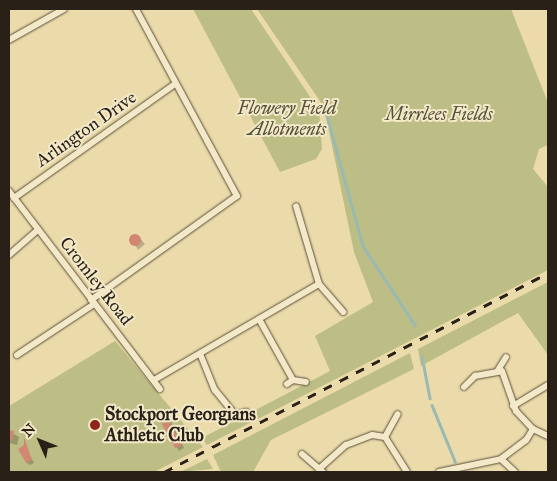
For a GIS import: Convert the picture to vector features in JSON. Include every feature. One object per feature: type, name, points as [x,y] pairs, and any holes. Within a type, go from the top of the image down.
[{"type":"street","points":[[9,40],[64,9]]},
{"type":"street","points":[[17,355],[237,196],[136,9]]},
{"type":"street","name":"Arlington Drive","points":[[14,198],[175,84]]},
{"type":"street","name":"Cromley Road","points":[[9,191],[160,389]]},
{"type":"street","points":[[296,206],[319,284],[343,312]]},
{"type":"street","points":[[9,255],[38,230]]},
{"type":"street","points":[[154,380],[201,356],[319,284]]},
{"type":"street","points":[[259,319],[290,382],[306,382]]},
{"type":"street","points":[[201,356],[215,390],[233,412]]},
{"type":"street","points":[[464,387],[475,376],[498,370],[506,357]]},
{"type":"street","points":[[498,370],[504,375],[513,406],[533,429],[548,436]]},
{"type":"street","points":[[513,406],[548,385]]},
{"type":"street","points":[[227,417],[233,412],[246,412]]},
{"type":"street","points":[[385,437],[398,414]]},
{"type":"street","points":[[439,472],[501,459],[526,440],[533,429]]},
{"type":"street","points":[[302,454],[321,471],[346,445],[372,435],[385,437],[407,472]]},
{"type":"street","points":[[501,459],[515,472]]},
{"type":"green space","name":"Flowery Field Allotments","points":[[193,9],[251,9],[319,110],[322,149],[316,159],[280,172]]},
{"type":"green space","name":"Mirrlees Fields","points":[[257,9],[511,9],[548,103],[548,145],[539,149],[533,169],[548,187],[548,270],[207,445],[202,438],[330,371],[315,336],[373,302],[354,252],[324,107]]},
{"type":"green space","points":[[548,282],[548,355],[518,313],[421,366],[418,349]]},
{"type":"green space","name":"Stockport Georgians Athletic Club","points":[[115,341],[203,447],[154,472],[9,472],[9,406]]},
{"type":"green space","points":[[410,353],[414,369],[271,440],[253,472],[221,472],[213,455]]},
{"type":"green space","points":[[207,459],[213,469],[180,472]]},
{"type":"building","points":[[133,234],[137,234],[141,240],[137,246],[133,246],[129,242],[129,238]]},
{"type":"building","points":[[166,413],[169,419],[161,423],[158,417]]},
{"type":"building","points":[[169,421],[182,445],[175,448],[162,424]]},
{"type":"building","points":[[9,430],[14,431],[12,441],[9,440]]},
{"type":"building","points":[[24,437],[32,460],[26,463],[18,449],[24,445]]},
{"type":"waterway","points":[[324,105],[363,246],[415,325]]},
{"type":"waterway","points":[[422,356],[430,398]]},
{"type":"waterway","points":[[432,405],[455,461]]},
{"type":"railway","points":[[164,472],[548,273]]},
{"type":"place","name":"Stockport Georgians Athletic Club","points":[[95,425]]}]
